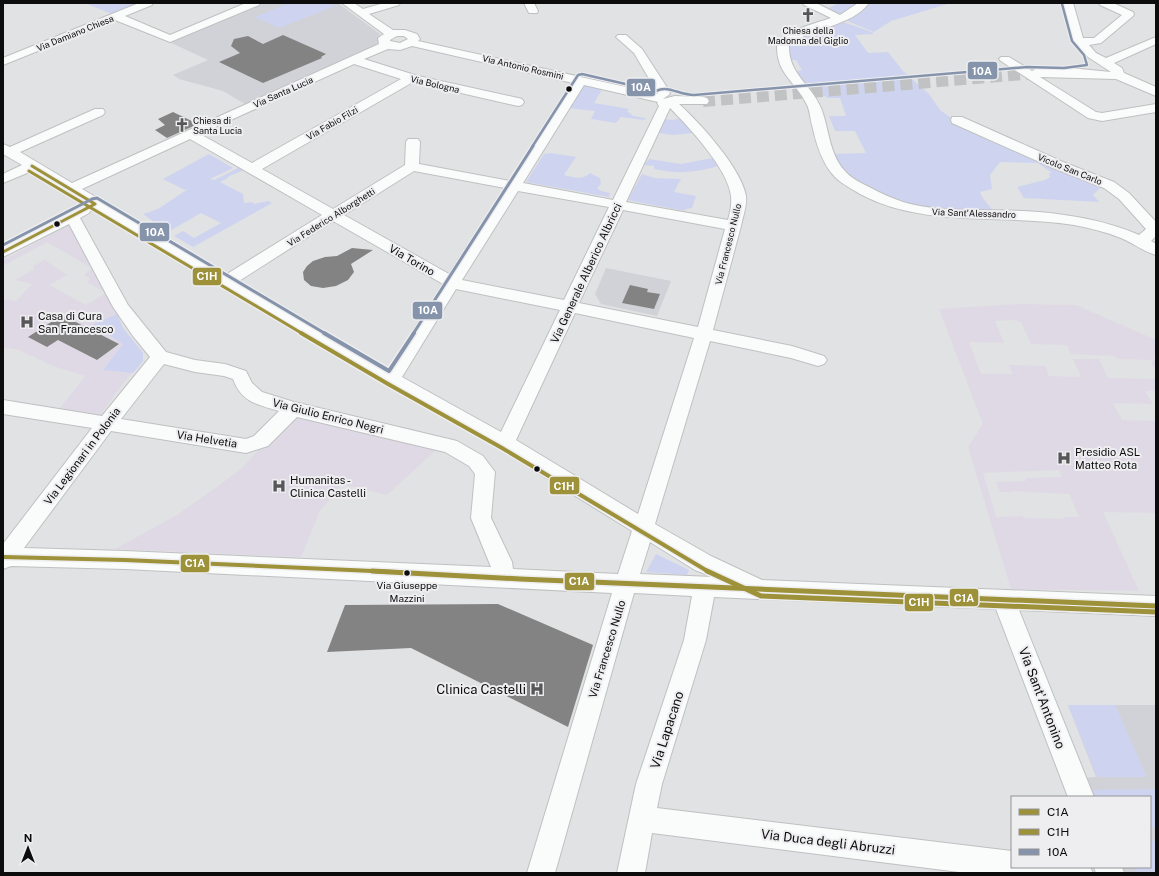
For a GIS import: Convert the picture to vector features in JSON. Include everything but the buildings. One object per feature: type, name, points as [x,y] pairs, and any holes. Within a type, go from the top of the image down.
[{"type":"street","name":"Via Damiano Chiesa","points":[[3,62],[148,3]]},
{"type":"street","points":[[115,16],[170,39],[255,3]]},
{"type":"street","points":[[347,3],[362,13],[389,39]]},
{"type":"street","points":[[362,13],[396,3]]},
{"type":"street","points":[[808,3],[844,17]]},
{"type":"street","name":"Via Sant'Alessandro","points":[[864,3],[844,17],[818,25],[791,38],[783,44],[781,55],[789,71],[814,106],[822,138],[835,168],[843,176],[869,193],[892,203],[916,209],[946,213],[1020,214],[1043,216],[1094,225],[1141,241],[1156,250]]},
{"type":"street","points":[[1068,3],[1074,31],[1080,42],[1105,69],[1156,92]]},
{"type":"street","points":[[1071,18],[1081,3]]},
{"type":"street","points":[[1080,42],[1097,41],[1129,14],[1104,3]]},
{"type":"street","points":[[622,37],[638,51],[662,89],[666,99]]},
{"type":"street","name":"Via Antonio Rosmini","points":[[389,39],[400,46],[412,43],[666,99],[703,101]]},
{"type":"street","name":"Via Santa Lucia","points":[[70,189],[354,60],[389,39]]},
{"type":"street","points":[[1036,73],[1080,73],[1105,69],[1156,40]]},
{"type":"street","points":[[623,49],[666,99]]},
{"type":"street","points":[[1004,59],[1092,115],[1102,117],[1156,108]]},
{"type":"street","name":"Via Bologna","points":[[354,60],[383,71],[518,102]]},
{"type":"street","name":"Via Fabio Filzi","points":[[252,169],[411,78]]},
{"type":"street","points":[[391,379],[581,80]]},
{"type":"street","name":"Via Generale Alberico Albricci","points":[[505,443],[618,205],[666,99]]},
{"type":"street","name":"Via Francesco Nullo","points":[[541,873],[626,584],[704,334],[738,210],[738,192],[722,162],[682,112],[666,99]]},
{"type":"street","points":[[6,150],[99,112]]},
{"type":"street","name":"Vicolo San Carlo","points":[[957,120],[1058,165],[1109,185],[1124,196],[1153,228],[1154,230],[1141,241]]},
{"type":"street","name":"Via Torino","points":[[190,134],[453,283],[704,334]]},
{"type":"street","points":[[413,142],[412,167],[514,187],[734,226]]},
{"type":"street","points":[[6,150],[391,379],[505,443],[703,563],[762,590]]},
{"type":"street","points":[[3,179],[32,166]]},
{"type":"street","name":"Via Federico Alborghetti","points":[[228,281],[412,167]]},
{"type":"street","points":[[3,252],[96,204]]},
{"type":"street","points":[[72,216],[121,306],[139,332],[160,357]]},
{"type":"street","points":[[704,334],[792,352],[818,360]]},
{"type":"street","name":"Via Giulio Enrico Negri","points":[[160,357],[195,366],[225,370],[240,375],[244,386],[256,396],[293,409],[450,446],[476,461],[485,472],[481,518],[501,562],[504,577]]},
{"type":"street","name":"Via Legionari in Polonia","points":[[4,558],[107,423],[160,357]]},
{"type":"street","name":"Via Helvetia","points":[[3,407],[246,446],[261,441],[293,409]]},
{"type":"street","points":[[4,558],[125,560],[626,584],[1156,606]]},
{"type":"street","name":"Via Lapacano","points":[[631,873],[649,784],[696,640],[705,587]]},
{"type":"street","name":"Via Sant'Antonino","points":[[1003,599],[1081,796]]},
{"type":"street","name":"Via Duca degli Abruzzi","points":[[643,819],[1011,865]]},
{"type":"street","points":[[1039,868],[1079,873]]},
{"type":"shaded area","points":[[85,3],[142,3],[114,15]]},
{"type":"shaded area","points":[[259,3],[338,3],[380,34],[377,45],[245,104],[223,91],[179,79],[173,75],[208,60],[167,41]]},
{"type":"shaded area","points":[[290,3],[328,3],[335,6],[279,28],[255,17]]},
{"type":"shaded area","points":[[839,3],[951,3],[891,21],[874,32],[823,11]]},
{"type":"shaded area","points":[[843,22],[872,32],[874,34],[855,35],[868,53],[888,52],[903,71],[929,94],[940,110],[954,120],[1104,184],[1093,195],[1099,202],[1024,198],[1017,187],[1045,180],[1050,177],[1049,173],[1052,173],[1038,163],[1000,162],[990,175],[992,189],[980,192],[982,197],[994,212],[919,208],[879,194],[840,169],[832,154],[866,153],[855,131],[835,131],[829,116],[846,116],[840,98],[827,98],[825,96],[814,97],[793,72],[802,70],[796,60],[788,60],[787,55],[792,40]]},
{"type":"shaded area","points":[[583,82],[603,88],[594,103],[629,109],[627,111],[633,116],[646,118],[644,120],[621,117],[616,123],[591,119],[595,111],[568,108]]},
{"type":"shaded area","points":[[681,118],[693,133],[673,135],[659,133],[664,119],[673,120]]},
{"type":"shaded area","points":[[550,153],[576,157],[564,175],[581,178],[590,173],[600,178],[601,184],[597,188],[601,191],[610,193],[609,197],[526,182],[544,154]]},
{"type":"shaded area","points":[[209,154],[233,168],[210,179],[214,180],[240,167],[244,170],[227,177],[228,178],[220,182],[243,194],[244,203],[252,202],[254,204],[268,201],[272,203],[193,247],[174,236],[183,231],[194,238],[221,223],[201,213],[168,232],[143,214],[158,209],[188,189],[185,190],[163,179]]},
{"type":"shaded area","points":[[712,158],[718,166],[694,171],[670,172],[654,169],[654,166],[644,165],[649,159],[681,164]]},
{"type":"shaded area","points":[[642,174],[654,178],[681,179],[674,192],[696,196],[692,208],[684,211],[628,200]]},
{"type":"shaded area","name":"Casa di Cura San Francesco","points":[[71,224],[109,294],[123,328],[143,353],[143,361],[124,382],[98,418],[57,412],[85,376],[53,366],[19,350],[3,347],[3,299],[16,301],[32,284],[15,280],[34,269],[33,266],[45,260],[67,275],[49,285],[86,305],[106,293],[87,282],[90,279],[84,275],[92,268],[47,242],[3,266],[3,260]],"holes":[[[62,315],[119,345],[97,360],[58,340],[47,347],[29,337]]]},
{"type":"shaded area","points":[[606,268],[671,281],[657,316],[601,304],[595,294]]},
{"type":"shaded area","name":"Presidio ASL Matteo Rota","points":[[1018,304],[1076,305],[1156,340],[1156,356],[1153,356],[1156,362],[1156,371],[1151,363],[1153,362],[1152,360],[1117,359],[1115,356],[1071,354],[1067,345],[1031,344],[1021,322],[1014,320],[995,321],[1004,343],[969,342],[981,374],[1013,374],[1009,365],[1045,366],[1049,376],[1081,377],[1073,359],[1099,359],[1108,378],[1156,379],[1156,390],[1145,391],[1153,404],[1113,403],[1122,420],[1156,421],[1156,513],[1103,512],[1139,591],[1011,589],[968,447],[983,424],[939,309]],"holes":[[[1059,470],[1062,477],[1025,478],[1026,481],[996,482],[1000,492],[1013,492],[1012,491],[1069,494],[1079,517],[1064,517],[1064,519],[1024,518],[1022,516],[996,517],[983,473]]]},
{"type":"shaded area","points":[[117,314],[123,328],[143,353],[143,361],[133,373],[103,370],[123,344],[92,325]]},
{"type":"shaded area","name":"Humanitas - Clinica Castelli","points":[[292,413],[437,449],[387,495],[342,484],[320,511],[301,557],[115,549],[177,515],[242,468]]},
{"type":"shaded area","points":[[656,554],[689,570],[687,575],[646,572]]},
{"type":"shaded area","points":[[1068,705],[1156,705],[1156,873],[1118,873],[1116,868],[1151,868],[1151,796],[1089,796],[1081,778],[1096,777]]},
{"type":"shaded area","points":[[1068,705],[1115,705],[1147,777],[1097,777]]},
{"type":"shaded area","points":[[1156,789],[1156,827],[1151,827],[1151,796],[1096,796],[1093,790]]},
{"type":"shaded area","points":[[1151,841],[1156,841],[1156,871],[1137,872],[1135,868],[1151,868]]},
{"type":"tunnel","points":[[703,101],[1036,73]]},
{"type":"transit line","name":"10A","points":[[3,245],[92,199],[97,198],[389,371],[578,75],[582,74],[656,91],[660,89],[669,89],[682,95],[703,95],[1027,67],[1064,68],[1087,65],[1084,55],[1072,41],[1062,4]]},
{"type":"transit line","name":"C1A","points":[[32,166],[95,204]]},
{"type":"transit line","name":"C1H","points":[[29,171],[388,384],[502,448],[700,568],[761,596],[1156,612]]},
{"type":"transit line","name":"C1A","points":[[3,252],[95,204]]},
{"type":"transit line","name":"C1A","points":[[3,557],[125,560],[504,577],[520,579],[1156,606]]},
{"type":"place","name":"Chiesa della Madonna del Giglio","points":[[808,15]]},
{"type":"place","name":"Chiesa di Santa Lucia","points":[[182,125]]},
{"type":"place","name":"Casa di Cura San Francesco","points":[[27,322]]},
{"type":"place","name":"Presidio ASL Matteo Rota","points":[[1064,458]]},
{"type":"place","name":"Humanitas - Clinica Castelli","points":[[279,486]]},
{"type":"place","name":"Via Giuseppe Mazzini","points":[[407,573]]},
{"type":"place","name":"Clinica Castelli","points":[[537,689]]}]
